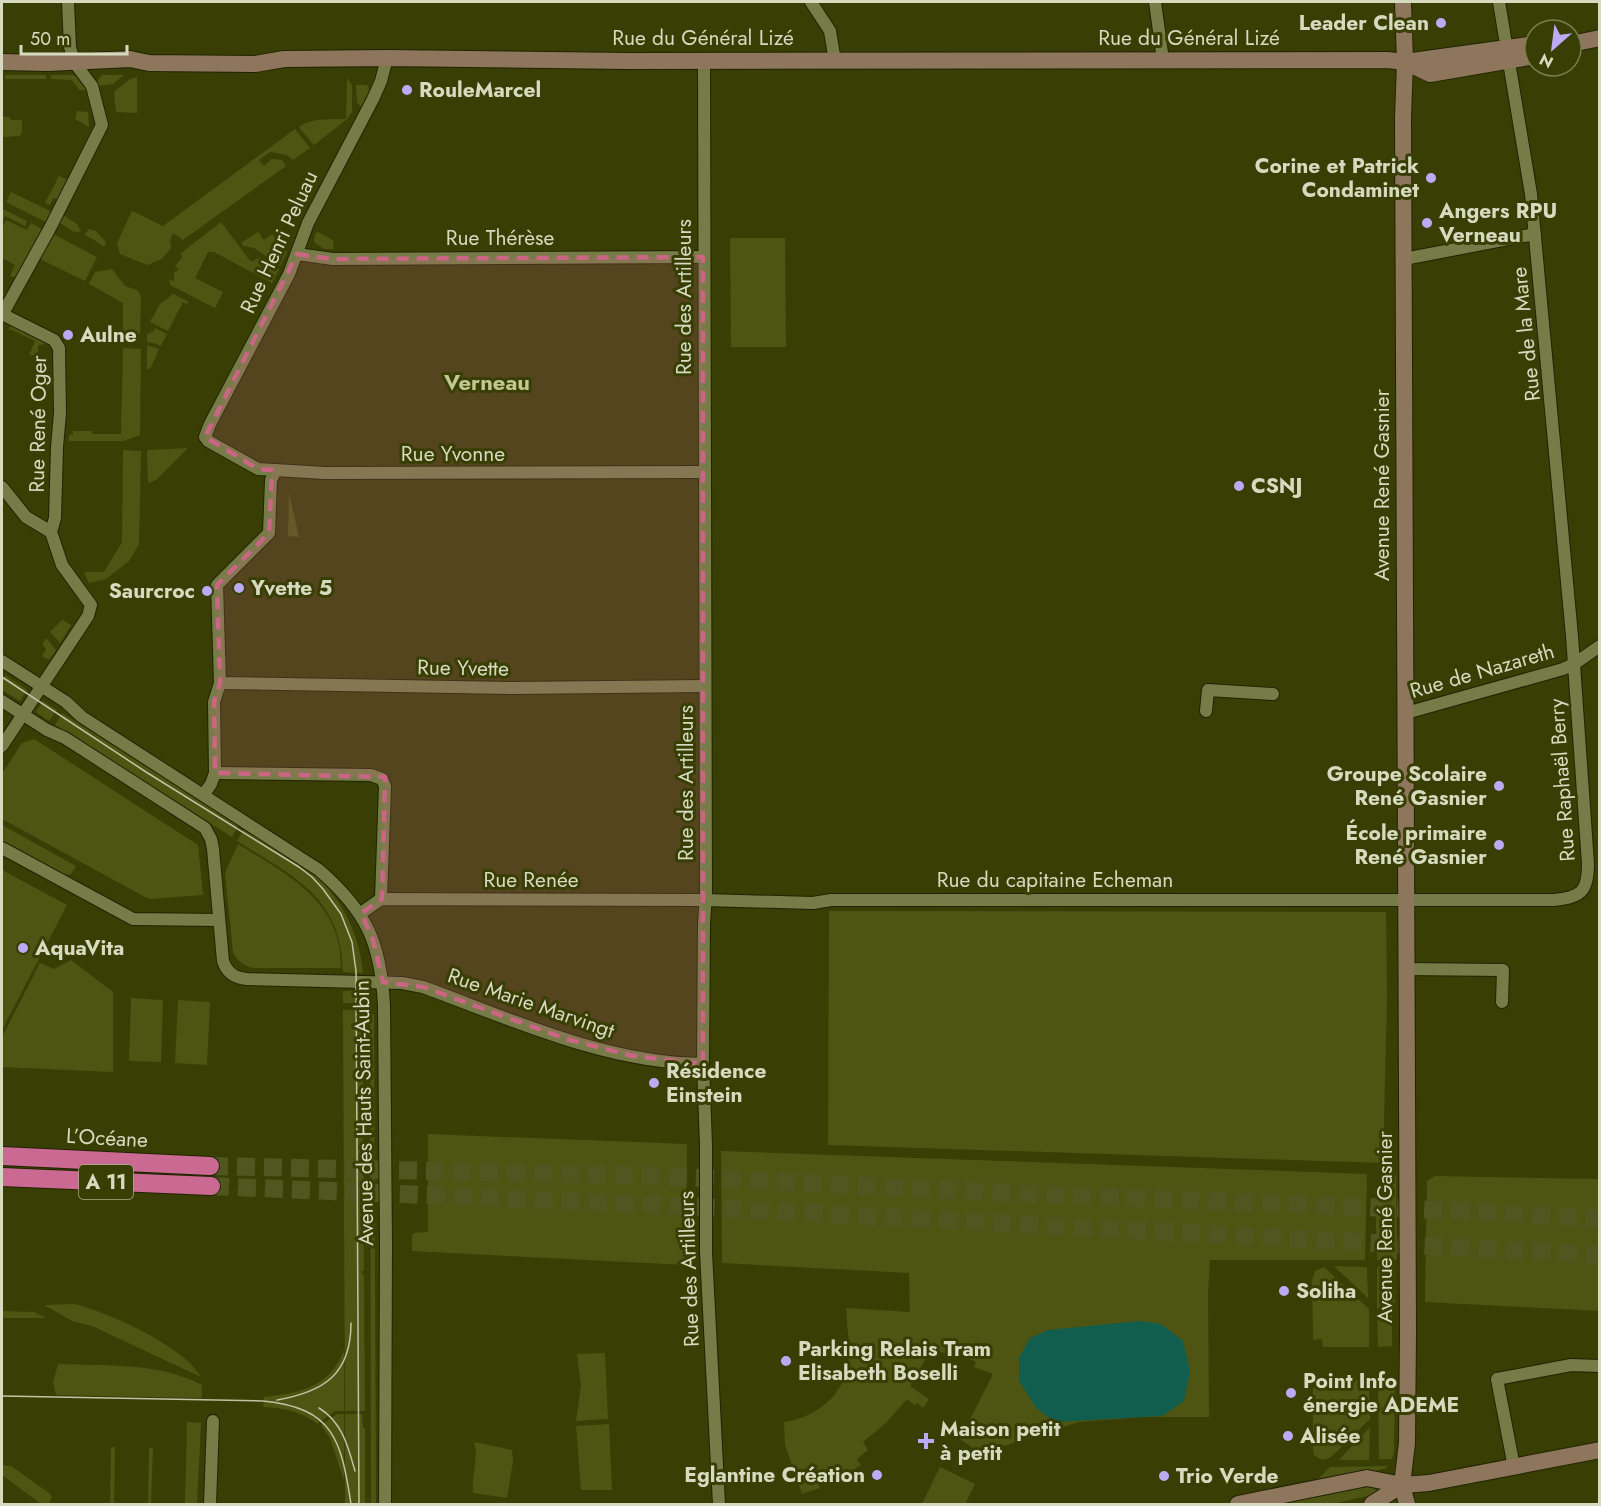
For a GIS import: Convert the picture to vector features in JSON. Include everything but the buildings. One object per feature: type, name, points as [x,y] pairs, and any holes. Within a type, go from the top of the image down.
[{"type":"highway","name":"L’Océane","points":[[2,1156],[210,1166]]},
{"type":"highway","name":"A 11","points":[[2,1177],[211,1186]]},
{"type":"main road","name":"Avenue René Gasnier","points":[[1402,1485],[1407,1443],[1403,118],[1405,62],[1403,2]]},
{"type":"main road","points":[[1583,41],[1599,38]]},
{"type":"main road","points":[[1509,55],[1523,49]]},
{"type":"main road","name":"Rue du Général Lizé","points":[[2,62],[130,59],[149,63],[255,64],[284,59],[387,58],[704,61],[1387,60],[1405,62],[1430,74],[1509,55]]},
{"type":"main road","points":[[1509,55],[1523,56]]},
{"type":"main road","points":[[1238,1504],[1367,1478],[1402,1485],[1446,1481],[1599,1450]]},
{"type":"main road","points":[[1372,1504],[1402,1485]]},
{"type":"main road","points":[[1387,1504],[1402,1485]]},
{"type":"main road","points":[[1402,1485],[1407,1504]]},
{"type":"street","points":[[2,314],[50,228],[102,125],[92,86],[74,62],[70,47],[68,2]]},
{"type":"street","points":[[811,2],[830,31],[835,61]]},
{"type":"street","points":[[1155,2],[1163,60]]},
{"type":"street","name":"Rue de la Mare","points":[[1499,2],[1531,194],[1574,664]]},
{"type":"street","name":"Rue Henri Peluau","points":[[208,441],[205,437],[210,424],[289,274],[308,223],[381,81],[387,58]]},
{"type":"street","name":"Rue des Artilleurs","points":[[704,61],[705,900],[703,1064],[706,1252],[719,1504]]},
{"type":"street","points":[[1404,259],[1535,234]]},
{"type":"street","name":"Rue Thérèse","points":[[297,254],[333,259],[703,257]]},
{"type":"street","name":"Rue René Oger","points":[[2,314],[54,340],[59,348],[60,413],[55,518],[51,532],[62,565],[88,599],[91,610],[50,674],[40,685]]},
{"type":"street","name":"Rue Yvonne","points":[[208,441],[258,469],[358,473],[705,472]]},
{"type":"street","points":[[204,794],[215,772],[214,702],[220,683],[218,585],[269,533],[271,480],[276,470]]},
{"type":"street","name":"Rue René Oger","points":[[2,487],[26,517],[51,532]]},
{"type":"street","name":"Rue de Nazareth","points":[[1406,713],[1530,680],[1574,664],[1599,646]]},
{"type":"street","name":"Avenue des Hauts Saint-Aubin","points":[[2,661],[66,702],[82,717],[319,870],[361,913],[373,940],[383,982],[386,1245],[385,1504]]},
{"type":"street","name":"Rue Raphaël Berry","points":[[1405,900],[1554,900],[1578,896],[1585,888],[1588,864],[1574,664]]},
{"type":"street","name":"Rue Yvette","points":[[220,683],[513,688],[705,686]]},
{"type":"street","points":[[2,746],[40,685]]},
{"type":"street","points":[[1206,711],[1208,690],[1273,694]]},
{"type":"street","points":[[2,701],[47,730],[65,738],[205,828],[211,839],[219,920],[134,919],[2,848]]},
{"type":"street","points":[[215,772],[379,777],[385,786],[381,899],[361,913]]},
{"type":"street","name":"Rue Renée","points":[[381,899],[705,900]]},
{"type":"street","name":"Rue du capitaine Echeman","points":[[705,900],[813,903],[854,899],[1405,900]]},
{"type":"street","name":"Rue Marie Marvingt","points":[[219,920],[223,961],[227,970],[236,977],[402,983],[423,987],[566,1040],[633,1056],[703,1064]]},
{"type":"street","points":[[1405,969],[1503,970],[1502,1002]]},
{"type":"street","points":[[1514,1467],[1497,1379],[1571,1365],[1599,1366]]},
{"type":"street","points":[[210,1504],[213,1421]]},
{"type":"highlighted area","points":[[297,254],[333,259],[703,257],[703,1064],[633,1056],[566,1039],[423,987],[383,982],[373,940],[361,913],[382,899],[385,777],[215,773],[214,702],[220,683],[217,585],[269,533],[272,470],[258,469],[205,437]]},
{"type":"green space","points":[[5,75],[46,75],[46,79],[5,79]]},
{"type":"green space","points":[[51,75],[73,75],[81,80],[86,90],[79,90],[72,80],[51,79]]},
{"type":"green space","points":[[102,75],[124,75],[113,84],[97,86]]},
{"type":"green space","points":[[137,77],[137,113],[116,112],[114,92],[130,79]]},
{"type":"green space","points":[[347,78],[352,85],[352,112],[346,120],[314,145],[299,127],[315,120],[346,119]]},
{"type":"green space","points":[[356,85],[367,85],[371,93],[364,105],[360,106],[357,102]]},
{"type":"green space","points":[[77,111],[88,112],[89,127],[75,119]]},
{"type":"green space","points":[[2,117],[22,120],[20,136],[3,137]]},
{"type":"green space","points":[[295,129],[310,148],[293,160],[287,155],[270,152],[259,160],[264,166],[272,159],[282,160],[286,166],[183,240],[173,233],[170,241],[171,248],[162,259],[147,265],[120,254],[117,243],[132,211],[163,226]]},
{"type":"green space","points":[[59,176],[68,180],[58,200],[53,198],[50,205],[45,203]]},
{"type":"green space","points":[[11,192],[52,212],[46,222],[6,202]]},
{"type":"green space","points":[[3,209],[27,221],[25,226],[5,216],[2,222]]},
{"type":"green space","points":[[63,215],[77,224],[81,231],[72,231],[59,223]]},
{"type":"green space","points":[[6,220],[27,230],[31,223],[42,229],[18,278],[10,276],[15,265],[2,258],[2,228]]},
{"type":"green space","points":[[221,222],[251,262],[261,257],[279,269],[272,283],[214,252],[208,252],[195,278],[223,292],[215,308],[170,285],[169,279],[174,281],[174,272],[179,270],[175,266],[182,258],[181,253]]},
{"type":"green space","points":[[88,229],[96,231],[106,242],[104,247],[85,235]]},
{"type":"green space","points":[[258,232],[264,240],[272,234],[287,252],[280,266],[254,248],[241,243]]},
{"type":"green space","points":[[318,232],[333,240],[334,249],[324,249],[314,242],[315,234]]},
{"type":"green space","points":[[53,234],[97,257],[85,281],[40,259]]},
{"type":"green space","points":[[730,238],[785,238],[786,347],[731,347]]},
{"type":"green space","points":[[112,269],[125,286],[137,290],[141,296],[140,334],[123,333],[123,303],[89,284],[95,272]]},
{"type":"green space","points":[[173,294],[189,302],[187,304],[183,302],[168,331],[150,322],[160,304]]},
{"type":"green space","points":[[11,326],[47,344],[38,345],[38,355],[29,355],[35,341],[8,330]]},
{"type":"green space","points":[[155,328],[167,334],[161,346],[147,342],[147,334],[153,332]]},
{"type":"green space","points":[[147,345],[159,349],[150,369],[147,369]]},
{"type":"green space","points":[[123,348],[141,349],[140,435],[124,441],[69,441],[69,435],[73,435],[73,431],[92,431],[92,434],[121,434]]},
{"type":"green space","points":[[188,448],[156,480],[148,483],[147,450]]},
{"type":"green space","points":[[123,450],[141,451],[139,544],[129,561],[106,579],[89,583],[84,572],[104,572],[122,542]]},
{"type":"green space","points":[[289,493],[299,537],[288,536]]},
{"type":"green space","points":[[62,620],[71,625],[60,643],[50,632]]},
{"type":"green space","points":[[46,638],[56,650],[49,660],[42,656],[46,649],[42,644]]},
{"type":"green space","points":[[5,675],[27,690],[20,701],[2,690]]},
{"type":"green space","points":[[43,701],[57,710],[49,721],[36,712]]},
{"type":"green space","points":[[62,713],[239,825],[232,837],[55,725]]},
{"type":"green space","points":[[34,739],[198,845],[203,895],[150,899],[2,819],[2,774],[22,743]]},
{"type":"green space","points":[[2,825],[76,866],[71,874],[64,875],[2,841]]},
{"type":"green space","points":[[244,829],[303,866],[322,881],[347,917],[358,945],[363,973],[343,972],[340,946],[334,925],[324,907],[295,878],[237,841]]},
{"type":"green space","points":[[238,844],[293,879],[322,907],[339,945],[341,968],[253,968],[237,958],[233,952],[225,873]]},
{"type":"green space","name":"AquaVita","points":[[2,870],[67,905],[2,1030]]},
{"type":"green space","points":[[829,911],[1386,912],[1387,997],[1383,1163],[828,1145]]},
{"type":"green space","points":[[71,960],[113,992],[113,1072],[2,1067],[2,1037],[40,963],[54,969]]},
{"type":"green space","points":[[343,991],[363,991],[363,1003],[343,1003]]},
{"type":"green space","points":[[131,998],[163,1000],[161,1062],[129,1061]]},
{"type":"green space","points":[[178,1000],[210,1002],[207,1065],[175,1063]]},
{"type":"green space","points":[[363,1009],[364,1271],[362,1274],[364,1275],[365,1411],[345,1411],[343,1010]]},
{"type":"green space","points":[[370,1014],[374,1014],[376,1504],[371,1504]]},
{"type":"green space","points":[[428,1134],[687,1144],[686,1265],[412,1251],[414,1233],[428,1232]]},
{"type":"green space","points":[[721,1151],[1367,1174],[1365,1260],[1210,1260],[1209,1417],[1140,1417],[1079,1422],[1007,1445],[973,1448],[960,1439],[993,1374],[974,1367],[976,1362],[955,1353],[953,1357],[932,1348],[910,1386],[929,1399],[923,1408],[907,1399],[886,1423],[863,1442],[868,1450],[857,1459],[861,1465],[842,1477],[838,1470],[816,1480],[820,1488],[802,1494],[785,1445],[784,1422],[809,1415],[820,1408],[837,1391],[843,1380],[849,1355],[846,1308],[910,1312],[909,1273],[722,1263]]},
{"type":"green space","points":[[1391,1175],[1396,1175],[1397,1260],[1377,1260],[1375,1192]]},
{"type":"green space","points":[[1435,1176],[1599,1179],[1599,1311],[1425,1302],[1427,1181]]},
{"type":"green space","points":[[1334,1266],[1367,1267],[1368,1298]]},
{"type":"green space","points":[[1324,1267],[1369,1309],[1369,1347],[1323,1347],[1322,1339],[1313,1340],[1312,1281],[1315,1271]]},
{"type":"green space","points":[[1377,1267],[1395,1267],[1395,1308],[1377,1308]]},
{"type":"green space","points":[[74,1304],[125,1322],[162,1342],[192,1365],[201,1377],[92,1326],[72,1321],[44,1305]]},
{"type":"green space","points":[[2,1311],[34,1312],[46,1318],[2,1318]]},
{"type":"green space","points":[[1390,1313],[1392,1316],[1392,1346],[1378,1347],[1377,1314]]},
{"type":"green space","points":[[344,1350],[344,1411],[335,1411],[317,1424],[292,1411],[263,1407],[264,1397],[301,1390],[322,1380],[331,1372]]},
{"type":"green space","points":[[605,1353],[608,1419],[576,1421],[581,1385],[577,1354]]},
{"type":"green space","points":[[58,1364],[113,1365],[168,1372],[202,1385],[202,1398],[56,1395],[53,1382]]},
{"type":"green space","points":[[1323,1380],[1369,1380],[1370,1419],[1331,1457],[1320,1459],[1314,1455],[1313,1451],[1313,1388],[1324,1387]]},
{"type":"green space","points":[[1378,1380],[1389,1380],[1395,1386],[1392,1459],[1379,1459]]},
{"type":"green space","points":[[337,1414],[344,1414],[344,1481],[330,1438],[321,1425]]},
{"type":"green space","points":[[345,1414],[362,1414],[363,1428],[365,1428],[365,1504],[345,1504]]},
{"type":"green space","points":[[187,1422],[201,1423],[197,1504],[185,1504]]},
{"type":"green space","points":[[609,1424],[612,1490],[581,1490],[576,1426]]},
{"type":"green space","points":[[1370,1427],[1369,1460],[1339,1460]]},
{"type":"green space","points":[[474,1442],[512,1450],[513,1461],[507,1498],[473,1493],[476,1455]]},
{"type":"green space","points":[[111,1447],[115,1447],[114,1504],[110,1504]]},
{"type":"green space","points":[[149,1448],[153,1448],[151,1504],[148,1504]]},
{"type":"green space","points":[[2,1465],[11,1466],[49,1493],[52,1497],[49,1504],[41,1504],[2,1475]]},
{"type":"green space","points":[[1387,1466],[1387,1468],[1335,1480],[1289,1488],[1291,1484],[1317,1480],[1330,1467]]},
{"type":"green space","points":[[940,1467],[975,1484],[965,1504],[922,1504]]},
{"type":"green space","points":[[1368,1484],[1375,1487],[1376,1494],[1332,1504],[1267,1504]]},
{"type":"water","points":[[1140,1321],[1161,1324],[1183,1341],[1190,1371],[1184,1401],[1162,1416],[1055,1422],[1036,1408],[1019,1381],[1019,1358],[1030,1338],[1048,1330]]},
{"type":"tunnel","points":[[210,1166],[662,1176],[1053,1195],[1465,1211],[1600,1219]]},
{"type":"tunnel","points":[[211,1186],[662,1205],[1600,1255]]},
{"type":"tram line","points":[[2,677],[146,772],[299,867],[323,889],[341,914],[352,942],[356,971],[359,1504]]},
{"type":"tram line","points":[[277,1400],[308,1392],[331,1378],[340,1368],[346,1356],[351,1323]]},
{"type":"tram line","points":[[2,1396],[263,1401],[287,1405],[305,1411],[330,1431],[343,1462],[351,1504]]},
{"type":"tram line","points":[[319,1408],[339,1427],[355,1471]]},
{"type":"place","name":"Leader Clean","points":[[1441,23]]},
{"type":"place","name":"RouleMarcel","points":[[407,90]]},
{"type":"place","name":"Corine et Patrick Condaminet","points":[[1431,178]]},
{"type":"place","name":"Angers RPU Verneau","points":[[1427,223]]},
{"type":"place","name":"Aulne","points":[[68,335]]},
{"type":"place","name":"CSNJ","points":[[1239,486]]},
{"type":"place","name":"Yvette 5","points":[[239,588]]},
{"type":"place","name":"Saurcroc","points":[[207,591]]},
{"type":"place","name":"Groupe Scolaire René Gasnier","points":[[1499,786]]},
{"type":"place","name":"École primaire René Gasnier","points":[[1499,845]]},
{"type":"place","name":"AquaVita","points":[[23,948]]},
{"type":"place","name":"Résidence Einstein","points":[[654,1083]]},
{"type":"place","name":"Soliha","points":[[1284,1291]]},
{"type":"place","name":"Parking Relais Tram Elisabeth Boselli","points":[[786,1361]]},
{"type":"place","name":"Point Info énergie ADEME","points":[[1291,1393]]},
{"type":"place","name":"Alisée","points":[[1288,1436]]},
{"type":"place","name":"Maison petit à petit","points":[[926,1441]]},
{"type":"place","name":"Eglantine Création","points":[[877,1475]]},
{"type":"place","name":"Trio Verde","points":[[1164,1476]]},
{"type":"district","name":"Verneau","points":[[487,382]]}]
